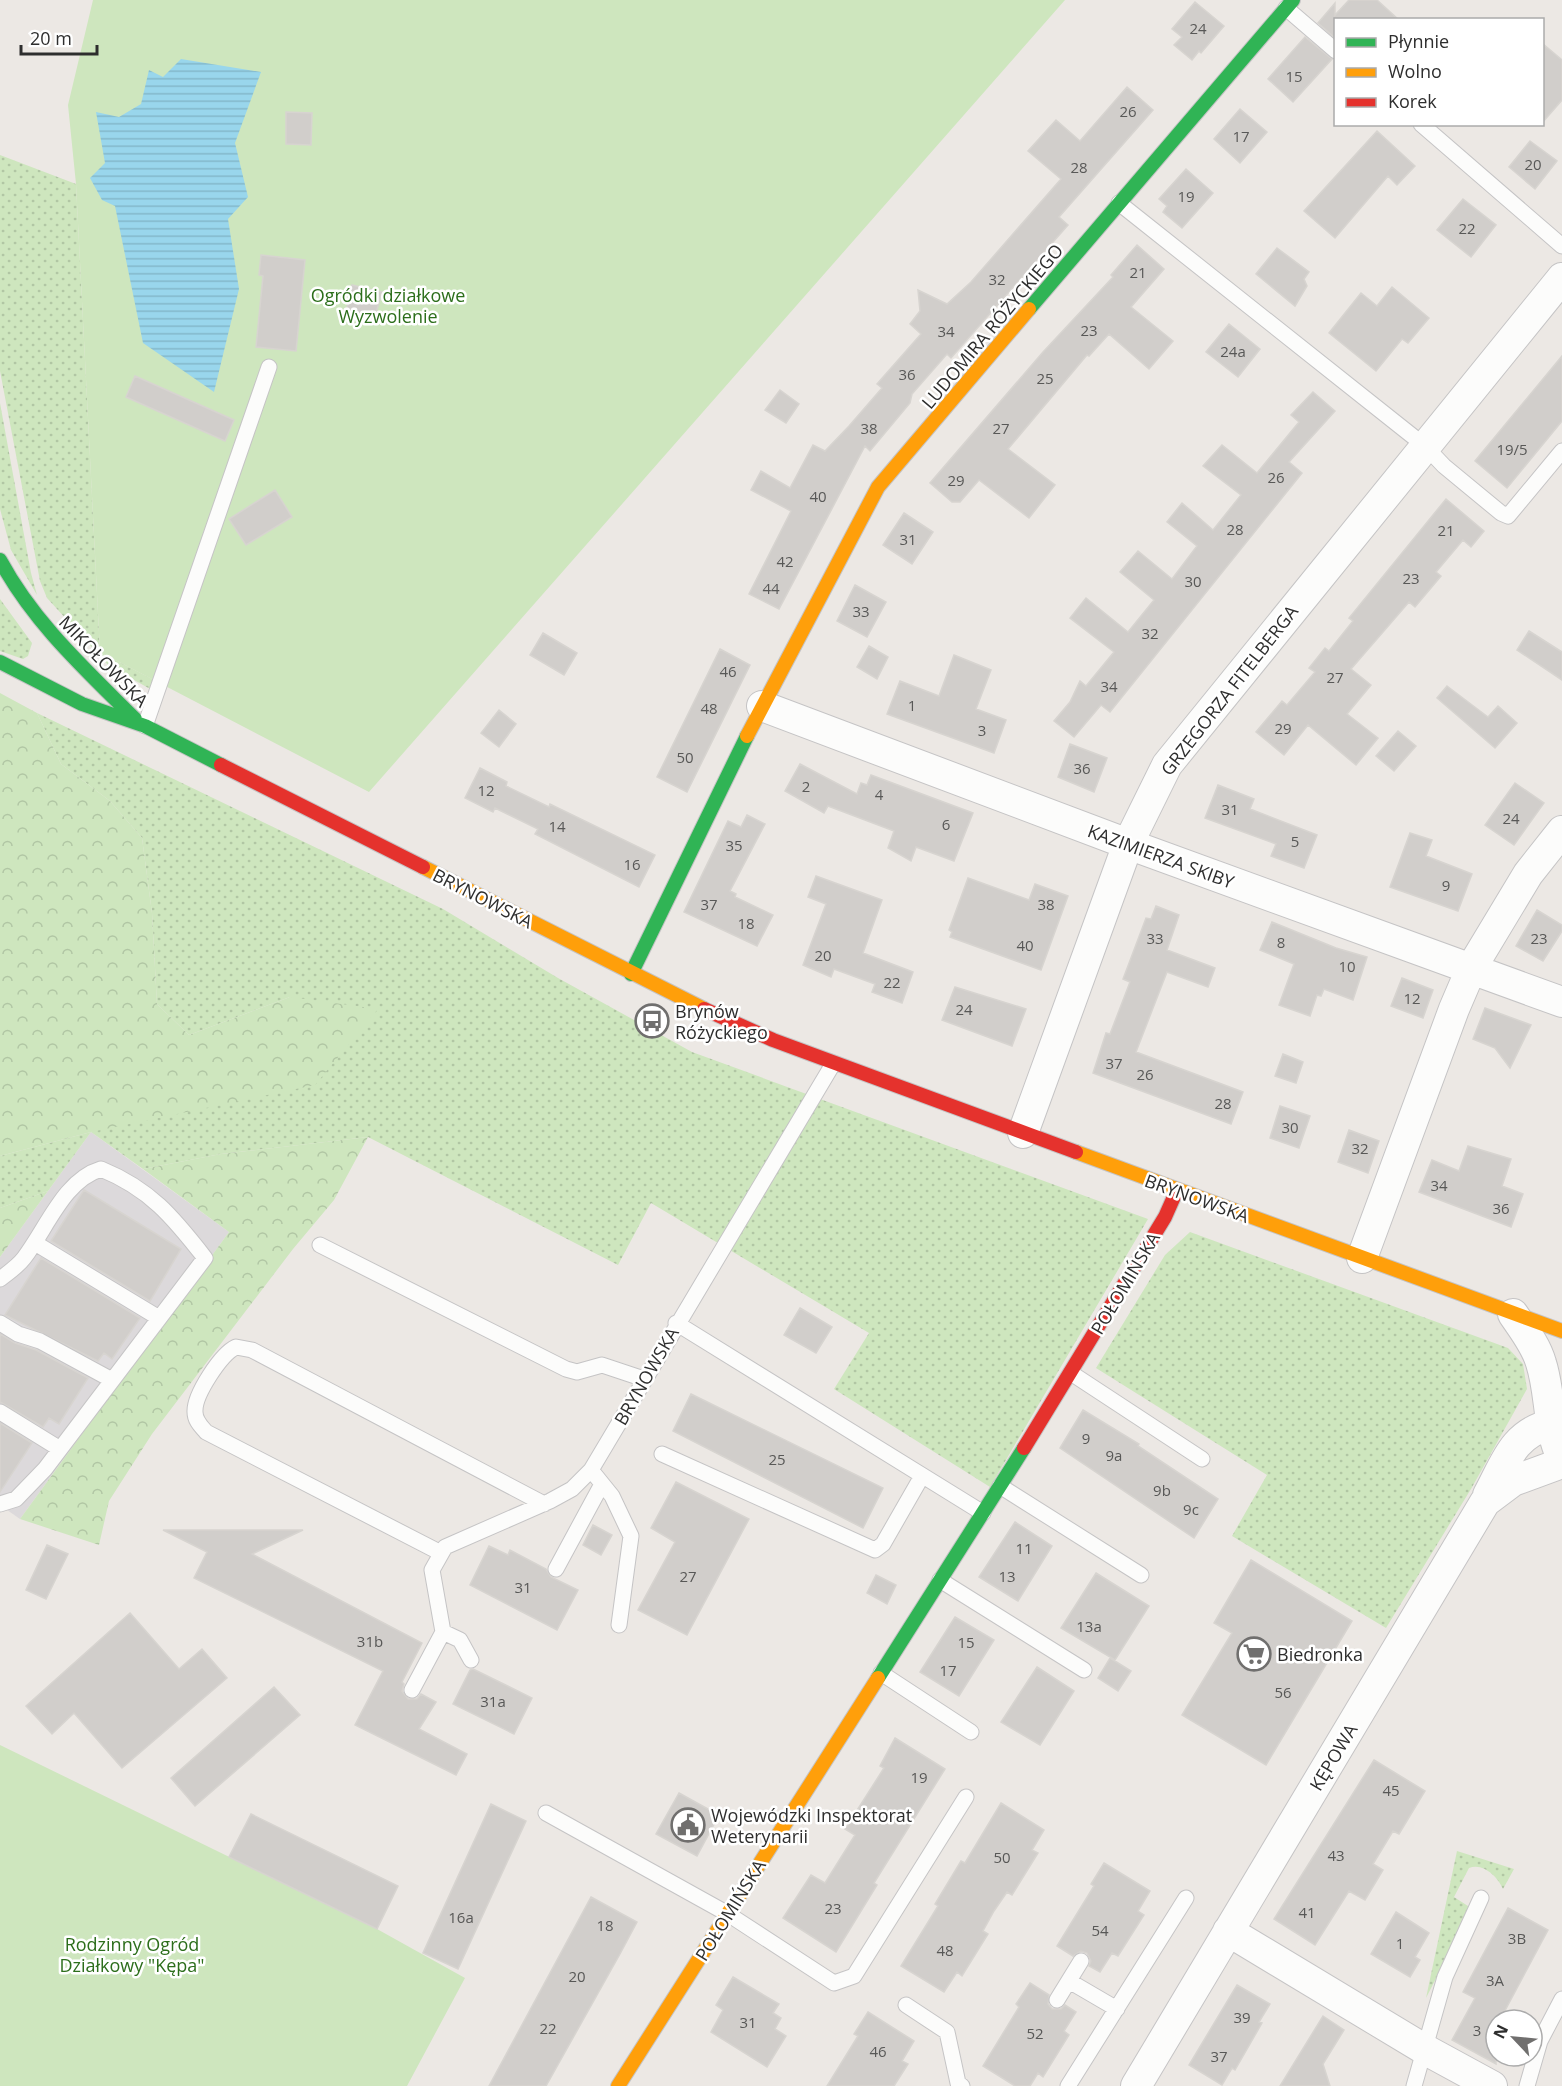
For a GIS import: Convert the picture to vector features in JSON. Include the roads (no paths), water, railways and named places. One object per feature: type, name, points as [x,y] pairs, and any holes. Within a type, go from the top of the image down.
[{"type":"street","name":"LUDOMIRA RÓŻYCKIEGO","points":[[631,974],[762,706],[878,487],[1290,4]]},
{"type":"street","name":"GRZEGORZA FITELBERGA","points":[[1023,1133],[1128,844],[1167,765],[1562,278]]},
{"type":"street","name":"MIKOŁOWSKA","points":[[0,560],[13,587],[30,611],[142,725]]},
{"type":"street","name":"MIKOŁOWSKA","points":[[0,662],[82,704],[142,725]]},
{"type":"street","name":"KAZIMIERZA SKIBY","points":[[762,706],[1128,844],[1472,967],[1562,1002]]},
{"type":"street","name":"BRYNOWSKA","points":[[142,725],[631,974],[723,1018],[833,1064],[1562,1333]]},
{"type":"street","points":[[1362,1258],[1472,967],[1528,874],[1562,831]]},
{"type":"street","name":"POŁOMIŃSKA","points":[[618,2086],[1071,1373],[1165,1217],[1177,1190]]},
{"type":"street","points":[[1513,1314],[1552,1372]]},
{"type":"street","points":[[1562,1333],[1545,1353],[1552,1372],[1550,1425],[1562,1458]]},
{"type":"street","points":[[1485,1502],[1516,1443],[1533,1429],[1550,1425]]},
{"type":"street","name":"KĘPOWA","points":[[1136,2086],[1485,1502],[1513,1481],[1562,1463]]},
{"type":"street","points":[[1228,1931],[1424,2049],[1492,2086]]},
{"type":"lane","points":[[1290,4],[1334,50]]},
{"type":"lane","points":[[1423,126],[1562,246]]},
{"type":"lane","points":[[1119,203],[1425,446],[1444,466],[1508,516],[1562,451]]},
{"type":"lane","points":[[142,725],[270,367]]},
{"type":"lane","name":"BRYNOWSKA","points":[[441,1554],[445,1547],[573,1489],[591,1470],[676,1323],[833,1064]]},
{"type":"lane","points":[[0,1280],[22,1260],[74,1185],[85,1174],[101,1169],[148,1193],[171,1215],[205,1258],[60,1449],[16,1499],[0,1503]]},
{"type":"lane","points":[[35,1243],[159,1318]]},
{"type":"lane","points":[[320,1245],[566,1369],[577,1372],[602,1365],[644,1379]]},
{"type":"lane","points":[[0,1323],[18,1334],[40,1341],[112,1380]]},
{"type":"lane","points":[[676,1323],[983,1513]]},
{"type":"lane","points":[[412,1690],[443,1632],[432,1570],[441,1554],[206,1432],[196,1419],[197,1400],[222,1356],[236,1347],[252,1350],[544,1504]]},
{"type":"lane","points":[[1071,1373],[1202,1459]]},
{"type":"lane","points":[[0,1412],[60,1449]]},
{"type":"lane","points":[[663,1455],[875,1550],[883,1544],[922,1476]]},
{"type":"lane","points":[[591,1470],[612,1496],[632,1536],[619,1625]]},
{"type":"lane","points":[[556,1569],[602,1484]]},
{"type":"lane","points":[[1000,1486],[1141,1575]]},
{"type":"lane","points":[[940,1580],[1084,1670]]},
{"type":"lane","points":[[443,1632],[459,1640],[471,1660]]},
{"type":"lane","points":[[881,1673],[971,1732]]},
{"type":"lane","points":[[546,1813],[728,1914],[834,1983],[854,1976],[966,1797]]},
{"type":"lane","points":[[1068,2086],[1186,1898]]},
{"type":"lane","points":[[1414,2086],[1445,1977],[1481,1898]]},
{"type":"lane","points":[[1057,2000],[1081,1960]]},
{"type":"lane","points":[[1069,1981],[1117,2008]]},
{"type":"lane","points":[[1527,2086],[1540,2041],[1562,1999]]},
{"type":"lane","points":[[906,2005],[947,2032],[958,2084],[962,2086]]},
{"type":"water","points":[[181,59],[261,72],[235,143],[248,197],[228,219],[239,289],[214,392],[143,343],[115,206],[102,200],[90,178],[105,163],[96,112],[119,117],[141,104],[149,70],[163,77]]},
{"type":"place","name":"Brynów Różyckiego","points":[[652,1021]]},
{"type":"place","name":"Biedronka","points":[[1254,1654]]},
{"type":"place","name":"Wojewódzki Inspektorat Weterynarii","points":[[688,1825]]},
{"type":"park label","name":"Ogródki działkowe Wyzwolenie","points":[[388,305]]},
{"type":"park label","name":"Rodzinny Ogród Działkowy \"Kępa\"","points":[[132,1954]]}]
